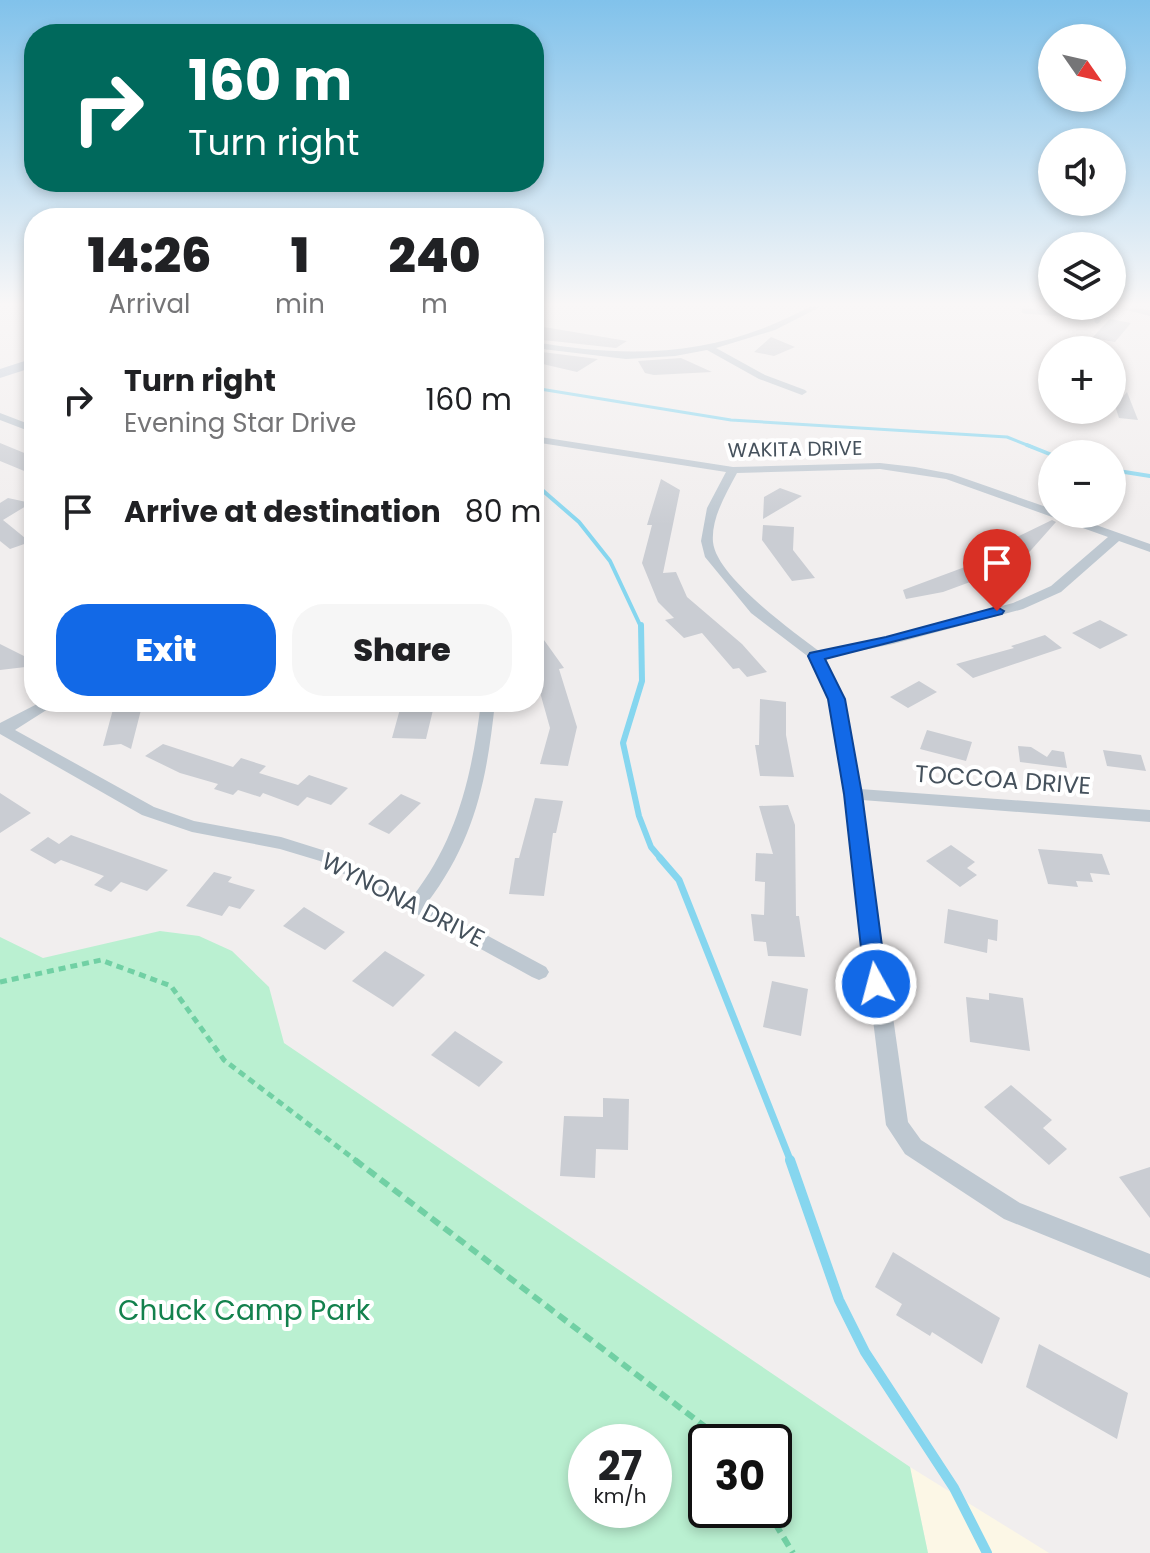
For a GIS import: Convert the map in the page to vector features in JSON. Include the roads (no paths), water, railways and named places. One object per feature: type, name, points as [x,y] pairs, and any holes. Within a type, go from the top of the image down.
[{"type":"street","points":[[769,379],[802,392]]},
{"type":"street","points":[[0,416],[24,426]]},
{"type":"street","name":"WAKITA DRIVE","points":[[544,441],[733,470],[880,466],[915,470],[948,476],[1038,509]]},
{"type":"street","points":[[733,470],[713,508],[707,541],[711,557],[756,610],[816,656],[836,699],[853,794],[897,1125],[913,1147],[1012,1211],[1150,1266]]},
{"type":"street","name":"WAKITA DRIVE","points":[[1094,528],[1150,548]]},
{"type":"street","points":[[816,656],[888,641],[1018,606],[1056,589],[1108,547],[1117,536]]},
{"type":"street","points":[[2,729],[33,712]]},
{"type":"street","points":[[417,904],[440,877],[469,818],[482,768],[487,712]]},
{"type":"street","name":"WYNONA DRIVE","points":[[2,729],[148,811],[192,826],[281,843],[326,857],[539,972]]},
{"type":"street","name":"TOCCOA DRIVE","points":[[853,794],[1150,816]]},
{"type":"waterway","points":[[544,390],[731,420],[1007,437],[1038,449]]},
{"type":"waterway","points":[[1126,472],[1150,476]]},
{"type":"waterway","points":[[544,492],[579,522],[610,561],[641,627]]},
{"type":"waterway","points":[[641,625],[642,681],[623,743],[639,816],[651,847],[662,860]]},
{"type":"waterway","points":[[660,858],[679,880],[791,1162]]},
{"type":"waterway","points":[[790,1160],[839,1300],[865,1352],[954,1488],[987,1553]]},
{"type":"park label","name":"Chuck Camp Park","points":[[244,1310]]}]
